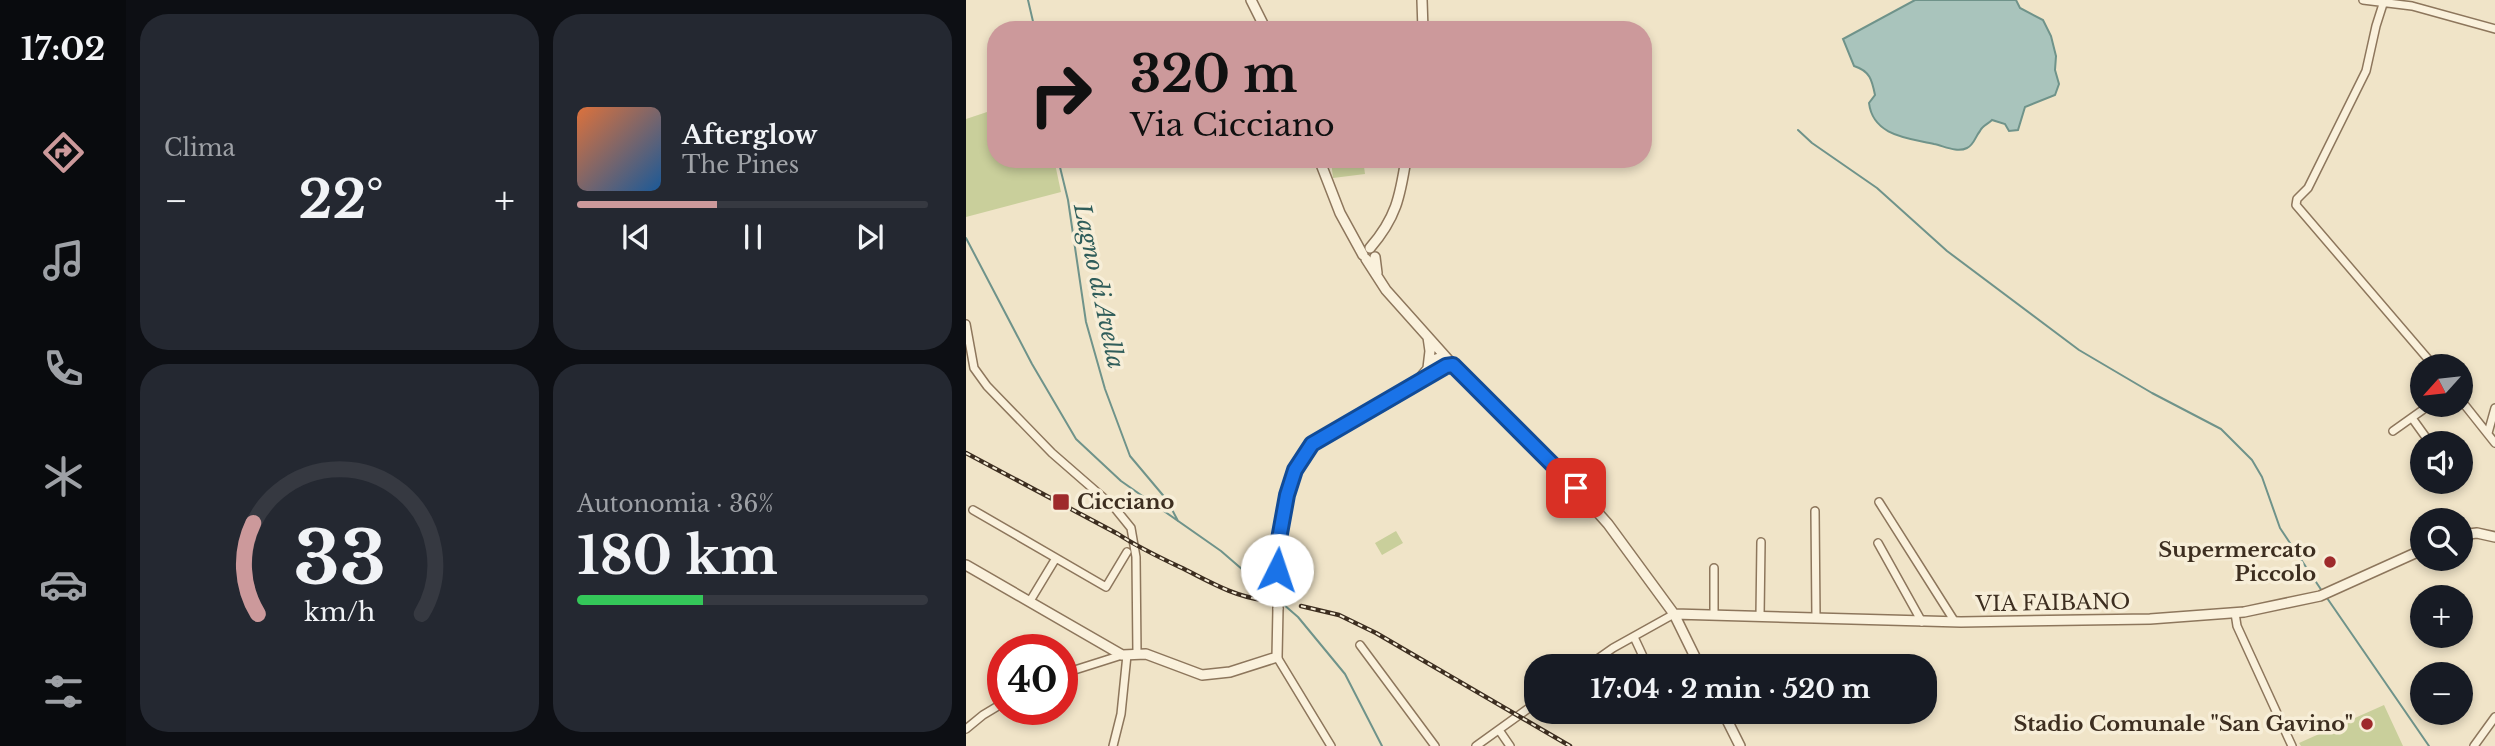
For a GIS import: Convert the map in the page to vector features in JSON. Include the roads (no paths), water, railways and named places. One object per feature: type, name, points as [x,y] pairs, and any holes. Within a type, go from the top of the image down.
[{"type":"street","points":[[1251,0],[1262,21]]},
{"type":"street","points":[[1422,0],[1423,21]]},
{"type":"street","points":[[2363,0],[2412,2],[2495,29]]},
{"type":"street","points":[[2427,0],[2435,11]]},
{"type":"street","points":[[2386,2],[2376,26],[2366,71],[2308,188],[2297,199],[2296,205],[2424,354]]},
{"type":"street","points":[[1323,168],[1340,213],[1354,238],[1369,253],[1378,278],[1453,365],[1600,515],[1674,614],[1694,654]]},
{"type":"street","points":[[1369,253],[1399,201],[1404,168]]},
{"type":"street","points":[[966,324],[974,368],[987,386],[1052,453],[1114,507],[1131,528],[1135,545],[1138,619],[1113,746]]},
{"type":"street","points":[[1427,334],[1431,370]]},
{"type":"street","points":[[1331,746],[1277,657],[1277,550],[1287,495],[1302,457],[1312,444],[1414,387],[1431,370],[1436,359],[1445,356]]},
{"type":"street","points":[[1431,370],[1453,365]]},
{"type":"street","points":[[2488,433],[2495,408]]},
{"type":"street","points":[[2473,415],[2495,443]]},
{"type":"street","points":[[2393,431],[2412,418],[2421,431]]},
{"type":"street","points":[[1879,502],[1955,622]]},
{"type":"street","points":[[974,510],[1106,587],[1127,552]]},
{"type":"street","points":[[1815,511],[1816,618]]},
{"type":"street","points":[[2473,533],[2495,537]]},
{"type":"street","points":[[1759,617],[1761,541]]},
{"type":"street","points":[[1878,543],[1922,622]]},
{"type":"street","name":"VIA FAIBANO","points":[[1674,614],[1955,622],[2150,619],[2235,613],[2324,594],[2410,555]]},
{"type":"street","points":[[1030,601],[1056,558]]},
{"type":"street","points":[[966,565],[1129,655]]},
{"type":"street","points":[[1714,568],[1714,615]]},
{"type":"street","points":[[2235,613],[2237,626],[2292,746]]},
{"type":"street","points":[[1606,654],[1674,614]]},
{"type":"street","points":[[1633,637],[1642,654]]},
{"type":"street","points":[[1360,645],[1435,746]]},
{"type":"street","points":[[1078,669],[1129,655],[1153,656],[1202,675],[1230,672],[1277,657]]},
{"type":"street","points":[[1476,746],[1524,712]]},
{"type":"street","points":[[966,729],[987,713]]},
{"type":"street","points":[[2474,746],[2495,717]]},
{"type":"street","points":[[1729,724],[1740,746]]},
{"type":"street","points":[[1499,730],[1510,746]]},
{"type":"water","points":[[1915,0],[2016,0],[2020,8],[2043,20],[2051,36],[2059,84],[2055,95],[2025,107],[2018,130],[2009,131],[2005,124],[1992,120],[1982,128],[1971,145],[1959,150],[1903,137],[1884,129],[1872,114],[1869,103],[1875,95],[1871,81],[1867,73],[1854,66],[1843,39]]},
{"type":"waterway","name":"Lagno di Avella","points":[[1028,0],[1033,21]]},
{"type":"waterway","points":[[1798,130],[1812,143],[1877,188],[1947,251],[2079,350],[2221,429],[2252,460],[2262,477],[2280,528],[2322,591]]},
{"type":"waterway","name":"Lagno di Avella","points":[[1060,168],[1068,200],[1086,322],[1105,389],[1130,456],[1167,500],[1178,521]]},
{"type":"waterway","points":[[966,238],[1032,364],[1076,439],[1121,481],[1221,551],[1273,596]]},
{"type":"waterway","points":[[2327,598],[2429,746]]},
{"type":"waterway","points":[[1283,604],[1298,617],[1345,674],[1382,746]]},
{"type":"railway","points":[[966,453],[1160,557],[1223,588],[1263,600]]},
{"type":"railway","points":[[1301,606],[1339,615],[1376,633],[1570,746]]},
{"type":"place","name":"Cicciano","points":[[1061,502]]},
{"type":"place","name":"Supermercato Piccolo","points":[[2330,562]]},
{"type":"place","name":"Stadio Comunale \"San Gavino\"","points":[[2367,724]]}]
